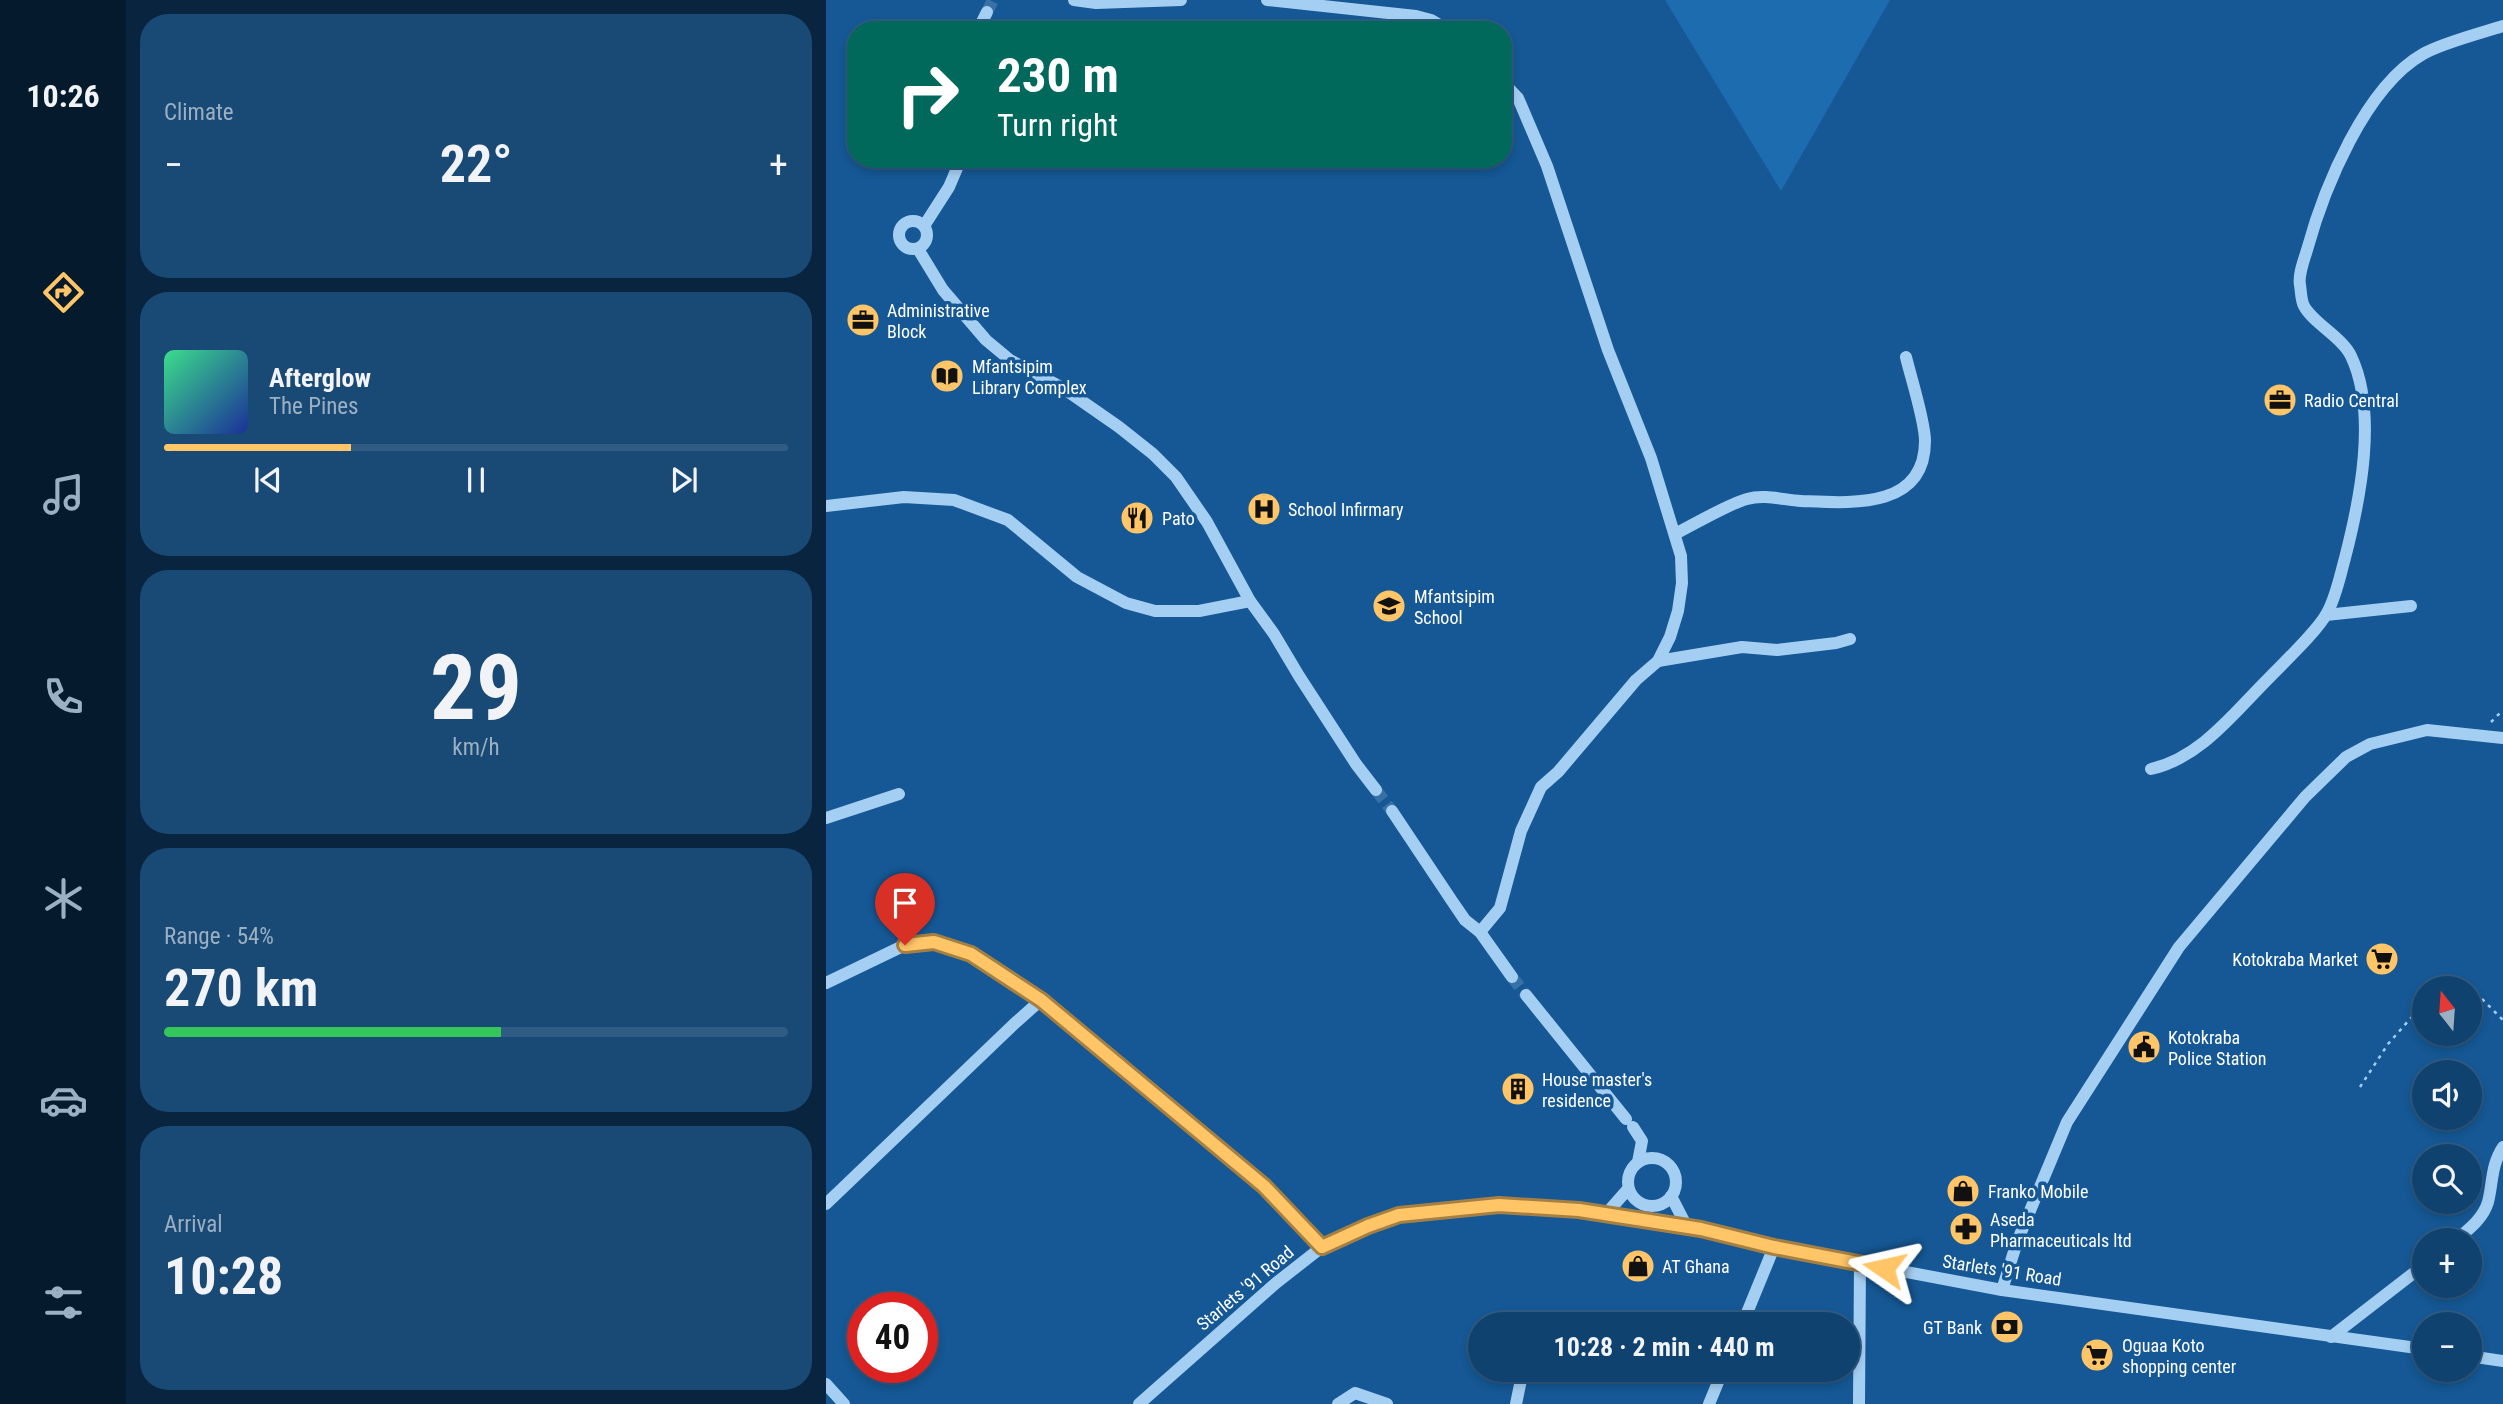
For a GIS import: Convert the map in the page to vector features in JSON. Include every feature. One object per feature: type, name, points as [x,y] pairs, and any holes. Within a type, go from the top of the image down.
[{"type":"street","points":[[1074,0],[1096,3],[1181,0]]},
{"type":"street","points":[[1267,0],[1416,16],[1434,21]]},
{"type":"street","points":[[982,21],[987,12]]},
{"type":"street","points":[[2151,769],[2169,765],[2191,753],[2215,732],[2326,615],[2339,580],[2353,526],[2362,471],[2364,425],[2361,383],[2350,354],[2304,307],[2299,281],[2318,212],[2344,152],[2385,85],[2423,54],[2503,26]]},
{"type":"street","points":[[1480,932],[1500,908],[1521,831],[1541,787],[1558,772],[1636,680],[1658,661],[1670,637],[1678,611],[1682,583],[1681,556],[1651,458],[1608,350],[1547,166],[1518,99],[1512,92]]},
{"type":"street","points":[[924,226],[950,187],[957,168]]},
{"type":"street","points":[[918,222],[924,226],[927,239],[918,249],[904,247],[898,235],[904,223],[918,222]]},
{"type":"street","points":[[918,249],[943,290],[986,340],[1010,360],[1063,388],[1119,427],[1153,454],[1176,477],[1207,522],[1250,601],[1274,634],[1298,676],[1356,764],[1376,790]]},
{"type":"street","points":[[1675,534],[1748,499],[1875,500],[1894,494],[1909,485],[1921,469],[1926,439],[1906,357]]},
{"type":"street","points":[[826,506],[904,497],[954,500],[1008,520],[1077,577],[1126,603],[1155,611],[1199,611],[1250,601]]},
{"type":"street","points":[[2326,615],[2411,606]]},
{"type":"street","points":[[1658,661],[1742,647],[1777,650],[1850,639]]},
{"type":"street","points":[[2002,1290],[2038,1187],[2073,1111],[2179,947],[2305,797],[2346,757],[2370,744],[2427,730],[2503,738]]},
{"type":"street","points":[[826,818],[899,794]]},
{"type":"street","points":[[1392,811],[1465,920],[1480,932],[1512,977]]},
{"type":"street","points":[[826,984],[905,945],[934,942],[971,954],[1041,1000],[1264,1186],[1322,1247]]},
{"type":"street","points":[[1526,995],[1643,1141],[1672,1168],[1675,1175],[1675,1190],[1665,1202],[1651,1206],[1637,1201],[1628,1189]]},
{"type":"street","points":[[826,1204],[1041,1000]]},
{"type":"street","points":[[1638,1162],[1643,1141]]},
{"type":"street","points":[[2470,1228],[2480,1219],[2487,1203],[2493,1166],[2503,1147]]},
{"type":"street","points":[[1605,1214],[1628,1189],[1629,1173],[1638,1162],[1645,1158],[1660,1159]]},
{"type":"street","points":[[1671,1196],[1687,1227]]},
{"type":"street","name":"Starlets '91 Road","points":[[1139,1404],[1276,1283],[1322,1247],[1399,1215],[1499,1205],[1605,1214],[1687,1227],[1774,1247],[2002,1290],[2412,1347]]},
{"type":"street","points":[[1747,1312],[1774,1247]]},
{"type":"street","points":[[1860,1263],[1860,1404]]},
{"type":"street","points":[[2331,1336],[2412,1274]]},
{"type":"street","points":[[2482,1358],[2503,1361]]},
{"type":"street","points":[[1516,1404],[1521,1382]]},
{"type":"street","points":[[1709,1404],[1718,1382]]},
{"type":"street","points":[[826,1384],[844,1404]]},
{"type":"street","points":[[1338,1404],[1355,1393],[1387,1404]]},
{"type":"path","points":[[2482,999],[2503,1020]]},
{"type":"path","points":[[2360,1087],[2388,1044],[2412,1017]]},
{"type":"shaded area","points":[[1665,0],[1890,0],[1781,191]]},
{"type":"tunnel","points":[[987,12],[993,0]]},
{"type":"tunnel","points":[[1376,790],[1392,811]]},
{"type":"tunnel","points":[[1512,977],[1526,995]]},
{"type":"place","name":"Administrative Block","points":[[863,320]]},
{"type":"place","name":"Mfantsipim Library Complex","points":[[947,376]]},
{"type":"place","name":"Radio Central","points":[[2280,400]]},
{"type":"place","name":"School Infirmary","points":[[1264,509]]},
{"type":"place","name":"Pato","points":[[1137,518]]},
{"type":"place","name":"Mfantsipim School","points":[[1389,606]]},
{"type":"place","name":"Kotokraba Market","points":[[2382,959]]},
{"type":"place","name":"Kotokraba Police Station","points":[[2144,1047]]},
{"type":"place","name":"House master's residence","points":[[1518,1089]]},
{"type":"place","name":"Franko Mobile","points":[[1963,1191]]},
{"type":"place","name":"Aseda Pharmaceuticals ltd","points":[[1966,1229]]},
{"type":"place","name":"AT Ghana","points":[[1638,1266]]},
{"type":"place","name":"GT Bank","points":[[2007,1327]]},
{"type":"place","name":"Oguaa Koto shopping center","points":[[2097,1355]]},
{"type":"route","points":[[905,945],[934,942],[971,954],[1041,1000],[1264,1186],[1322,1247],[1399,1215],[1499,1205],[1579,1210],[1701,1229],[1774,1247],[1884,1268]]}]
